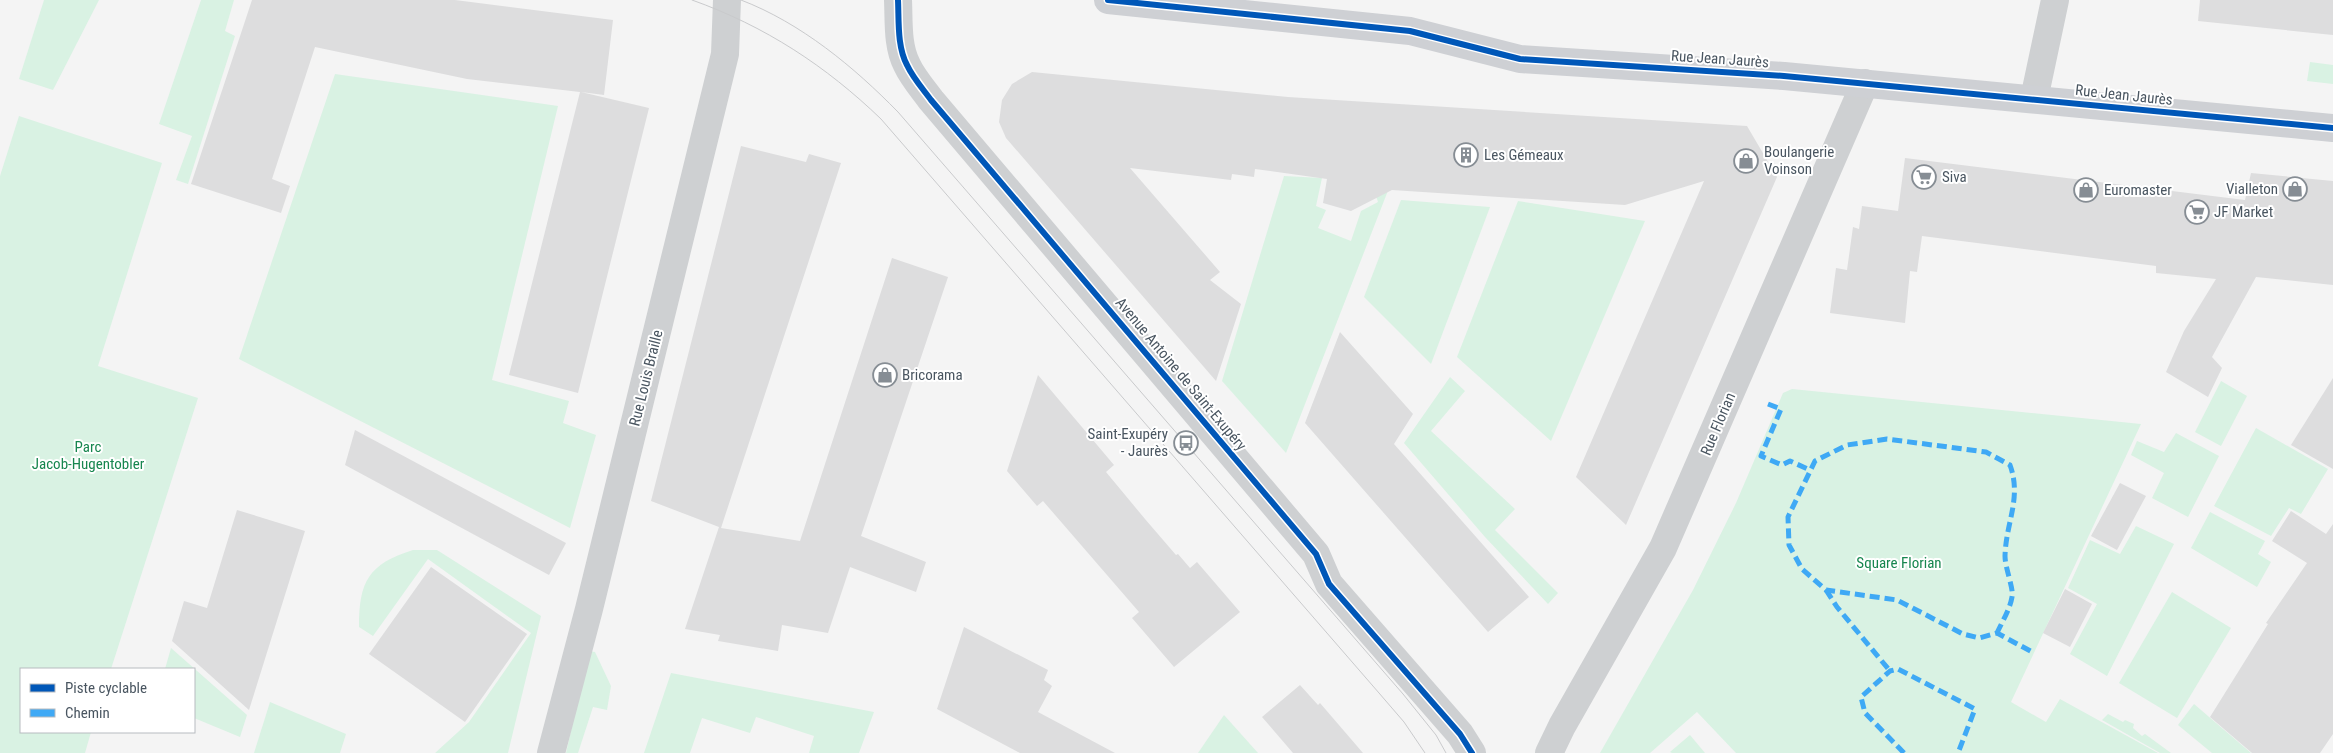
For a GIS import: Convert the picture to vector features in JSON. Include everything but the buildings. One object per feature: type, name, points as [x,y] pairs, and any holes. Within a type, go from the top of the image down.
[{"type":"main road","name":"Rue Jean Jaurès","points":[[1108,0],[1410,31],[1520,59],[1864,83],[2333,128]]},
{"type":"street","name":"Rue Louis Braille","points":[[552,753],[725,54],[727,0]]},
{"type":"street","name":"Avenue Antoine de Saint-Exupéry","points":[[898,0],[902,53],[907,65],[932,100],[1316,554],[1329,584],[1460,734],[1472,753]]},
{"type":"street","points":[[2034,99],[2055,0]]},
{"type":"street","name":"Rue Florian","points":[[1549,753],[1562,726],[1663,548],[1864,83]]},
{"type":"green space","points":[[44,0],[99,0],[53,90],[19,79]]},
{"type":"green space","points":[[201,0],[234,0],[225,31],[235,36],[188,184],[176,180],[192,136],[159,124]]},
{"type":"green space","points":[[2310,62],[2333,65],[2333,84],[2307,81]]},
{"type":"green space","points":[[335,74],[558,106],[492,380],[569,401],[563,423],[596,435],[570,528],[239,359]]},
{"type":"green space","name":"Parc Jacob-Hugentobler","points":[[19,116],[162,163],[98,366],[198,398],[111,668],[20,668],[20,733],[91,733],[85,753],[0,753],[0,176]]},
{"type":"green space","points":[[1403,152],[1286,453],[1222,381],[1284,176],[1322,178],[1316,206],[1326,210],[1318,228],[1351,241],[1361,211],[1378,202],[1371,181]]},
{"type":"green space","points":[[1401,200],[1490,207],[1431,364],[1364,297]]},
{"type":"green space","points":[[1518,201],[1645,221],[1551,441],[1457,357]]},
{"type":"green space","points":[[1450,377],[1465,391],[1431,431],[1515,509],[1495,530],[1558,593],[1548,604],[1485,537],[1404,443]]},
{"type":"green space","points":[[2221,381],[2247,396],[2221,446],[2195,432]]},
{"type":"green space","name":"Square Florian","points":[[1792,389],[2141,424],[2011,702],[2046,722],[2060,699],[2158,753],[1736,753],[1697,712],[1650,753],[1600,753],[1693,590],[1736,503],[1783,393]]},
{"type":"green space","points":[[2256,428],[2328,469],[2301,514],[2289,508],[2271,536],[2214,506]]},
{"type":"green space","points":[[2176,433],[2219,456],[2188,517],[2152,498],[2164,473],[2131,455],[2137,441],[2164,452]]},
{"type":"green space","points":[[2210,512],[2265,541],[2258,554],[2271,562],[2257,587],[2191,548]]},
{"type":"green space","points":[[2136,526],[2174,544],[2107,676],[2070,654],[2097,604],[2068,588],[2090,540],[2120,554]]},
{"type":"green space","points":[[413,550],[437,550],[541,616],[508,753],[435,753],[469,722],[531,633],[428,559],[373,636],[359,627],[361,598],[369,577],[386,562],[398,555]]},
{"type":"green space","points":[[2172,592],[2231,628],[2177,718],[2119,683]]},
{"type":"green space","points":[[171,648],[194,668],[165,668]]},
{"type":"green space","points":[[589,651],[595,652],[611,686],[607,710],[593,707],[578,753],[566,753]]},
{"type":"green space","points":[[195,669],[247,715],[240,737],[195,718]]},
{"type":"green space","points":[[671,673],[874,712],[859,753],[809,753],[814,736],[756,717],[750,733],[702,718],[690,753],[644,753]]},
{"type":"green space","points":[[270,702],[346,734],[340,753],[254,753]]},
{"type":"green space","points":[[2194,704],[2251,753],[2212,753],[2178,725]]},
{"type":"green space","points":[[2108,714],[2123,722],[2125,720],[2134,724],[2133,728],[2142,736],[2145,734],[2171,753],[2160,753],[2102,720]]},
{"type":"green space","points":[[1224,715],[1258,753],[1198,753]]},
{"type":"green space","points":[[1690,735],[1705,753],[1670,752]]},
{"type":"tram line","points":[[692,0],[745,22],[793,49],[839,82],[881,119],[1404,722],[1425,753]]},
{"type":"tram line","points":[[741,0],[785,21],[826,48],[898,112],[1403,694],[1436,735],[1446,753]]},
{"type":"marked path","points":[[1768,404],[1781,409],[1761,456],[1782,465],[1790,461],[1810,470]]},
{"type":"marked path","points":[[1997,633],[2008,611],[2012,597],[2005,556],[2014,499],[2013,477],[2010,465],[1986,452],[1887,439],[1847,445],[1815,461],[1788,517],[1789,545],[1802,569],[1826,590],[1897,600],[1963,634],[1979,638],[1997,633],[2034,653]]},
{"type":"marked path","points":[[1826,590],[1837,607],[1890,671]]},
{"type":"marked path","points":[[1904,753],[1865,713],[1861,697],[1890,671],[1898,669],[1975,709],[1958,753]]},
{"type":"cycle path","points":[[898,0],[899,33],[904,58],[909,70],[921,88],[1316,554],[1329,584],[1460,734],[1472,753]]},
{"type":"cycle path","points":[[1108,0],[1410,31],[1520,59],[1784,76],[2333,128]]},
{"type":"place","name":"Les Gémeaux","points":[[1466,155]]},
{"type":"place","name":"Boulangerie Voinson","points":[[1746,161]]},
{"type":"place","name":"Siva","points":[[1924,177]]},
{"type":"place","name":"Vialleton","points":[[2295,189]]},
{"type":"place","name":"Euromaster","points":[[2086,190]]},
{"type":"place","name":"JF Market","points":[[2197,212]]},
{"type":"place","name":"Bricorama","points":[[885,375]]},
{"type":"place","name":"Saint-Exupéry - Jaurès","points":[[1186,443]]}]
